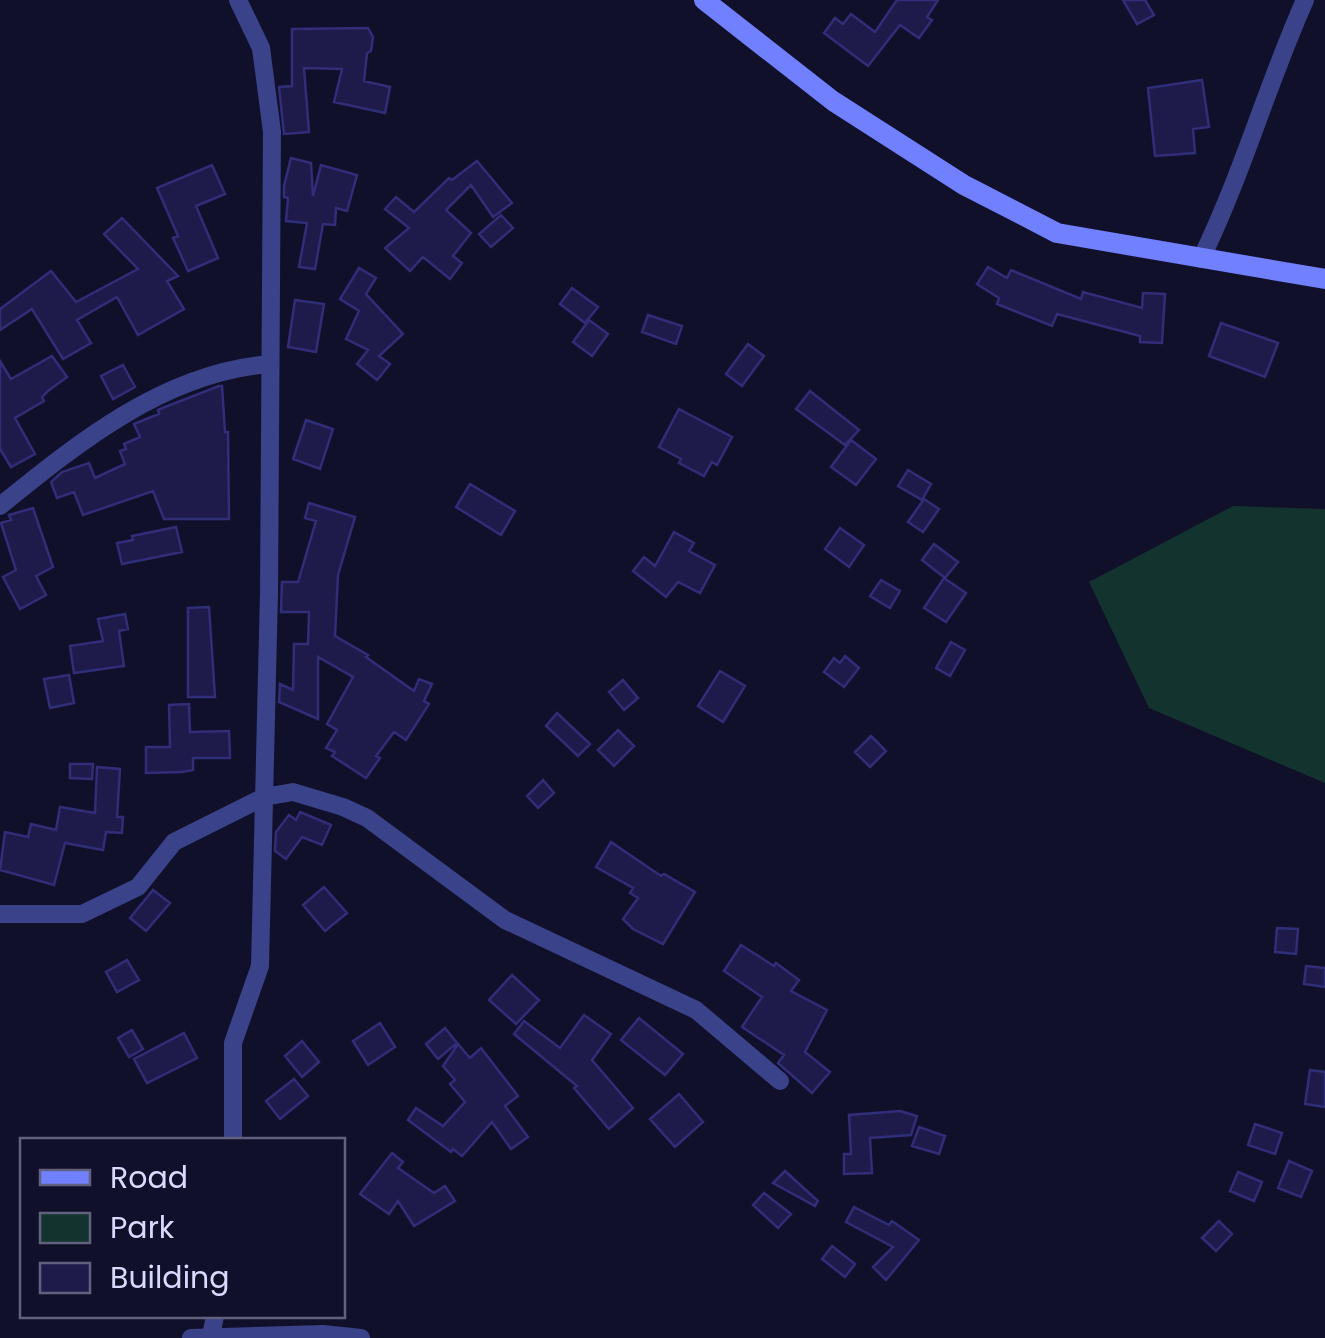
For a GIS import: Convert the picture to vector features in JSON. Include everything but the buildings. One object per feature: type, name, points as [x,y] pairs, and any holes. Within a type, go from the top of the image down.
[{"type":"street","points":[[233,1138],[233,1043],[260,966],[272,132],[261,48],[238,0]]},
{"type":"street","points":[[704,0],[834,101],[979,193],[1056,233],[1325,279]]},
{"type":"street","points":[[1202,258],[1227,206],[1270,82],[1305,0]]},
{"type":"street","points":[[0,506],[137,406],[202,377],[270,364]]},
{"type":"street","points":[[0,914],[82,914],[138,887],[174,842],[264,798],[294,792],[367,818],[504,920],[696,1010],[780,1081]]},
{"type":"street","points":[[190,1338],[322,1334],[362,1338]]},
{"type":"green space","points":[[1233,506],[1325,509],[1325,783],[1149,708],[1089,582]]}]
